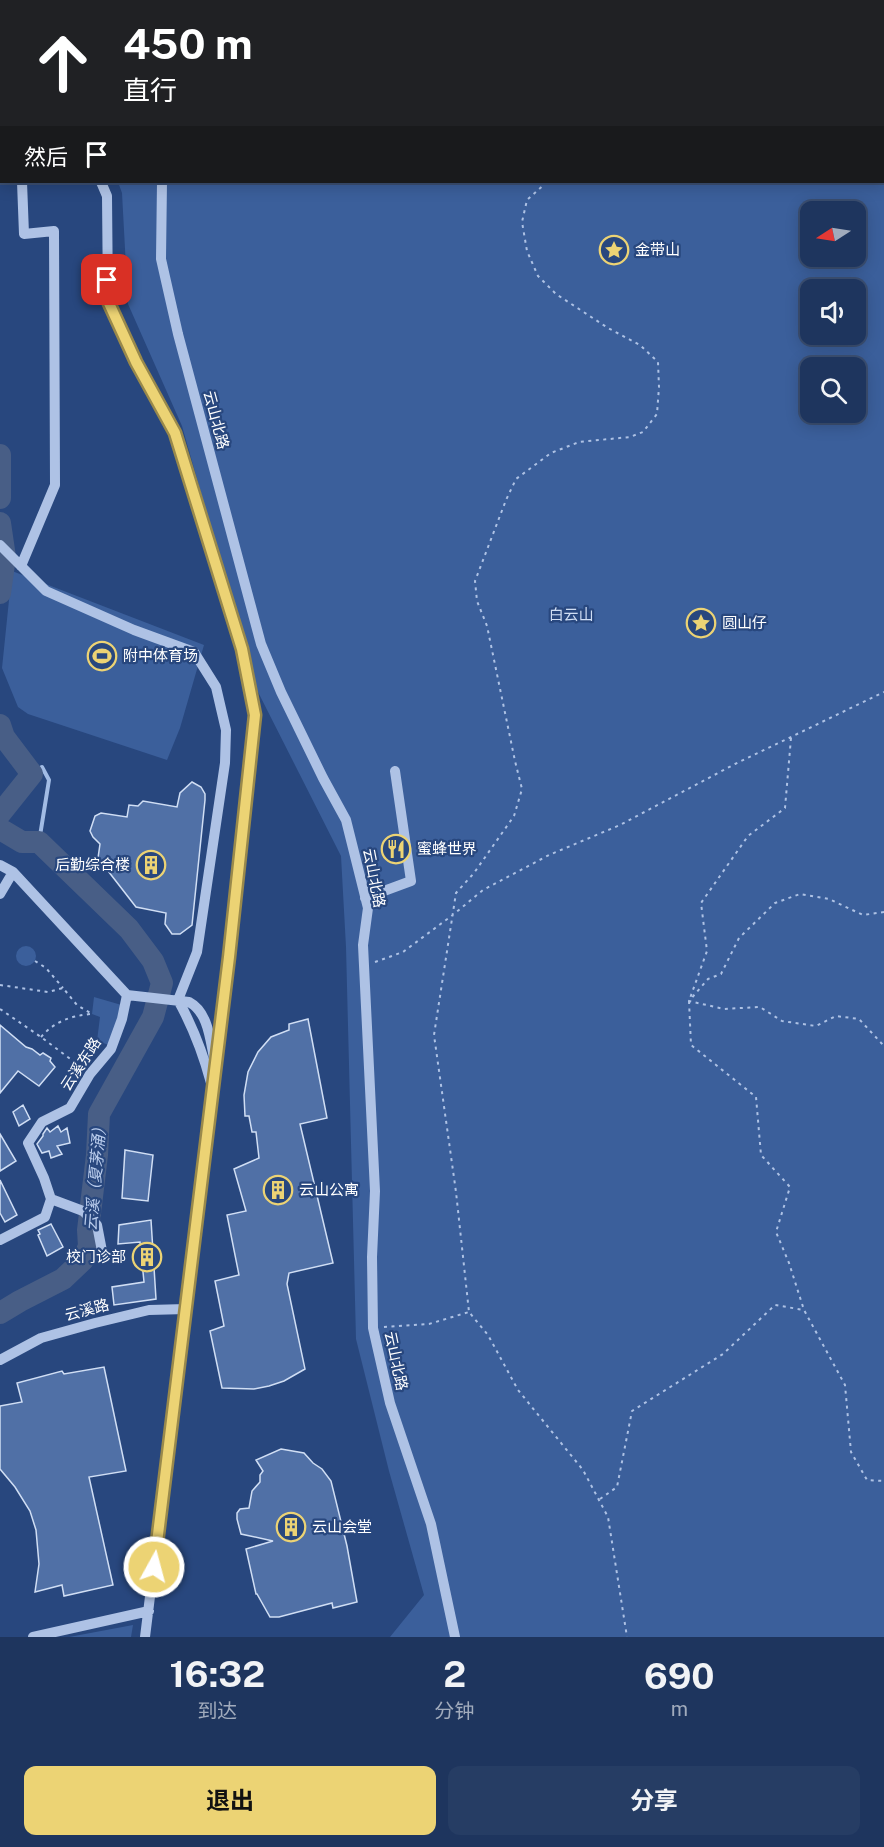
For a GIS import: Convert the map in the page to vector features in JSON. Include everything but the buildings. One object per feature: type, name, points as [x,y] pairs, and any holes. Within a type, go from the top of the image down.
[{"type":"street","points":[[21,566],[55,485],[54,231],[24,234],[22,183]]},
{"type":"street","points":[[101,183],[107,196],[108,301],[136,362],[175,433],[242,649],[255,715],[216,1067],[146,1637]]},
{"type":"street","name":"云山北路","points":[[162,183],[161,259],[178,334],[261,644],[292,714],[346,820],[368,908],[363,945],[375,1191],[372,1257],[373,1328],[390,1403],[431,1524],[455,1637]]},
{"type":"street","points":[[0,545],[45,591],[134,630],[194,652],[216,687],[226,730],[225,763],[197,952],[178,1000]]},
{"type":"street","points":[[242,649],[261,644]]},
{"type":"street","points":[[365,898],[411,881],[395,771]]},
{"type":"street","points":[[0,865],[13,873],[126,995],[178,1000],[197,1006],[204,1018],[216,1067]]},
{"type":"street","points":[[0,894],[13,873]]},
{"type":"street","name":"云溪东路","points":[[51,1199],[28,1143],[42,1122],[70,1108],[90,1074],[111,1049],[122,1019],[126,995]]},
{"type":"street","points":[[178,1000],[201,1049],[213,1089]]},
{"type":"street","points":[[0,1240],[45,1218],[51,1199],[83,1211],[98,1225],[102,1251]]},
{"type":"street","name":"云溪路","points":[[0,1360],[41,1338],[95,1323],[149,1310],[186,1309]]},
{"type":"street","points":[[33,1637],[148,1611]]},
{"type":"path","points":[[546,183],[527,200],[522,222],[527,251],[538,276],[556,294],[599,323],[640,345],[658,362],[657,414],[643,432],[630,438],[579,442],[551,453],[516,479],[475,581],[477,601],[487,626],[522,789],[514,816],[474,873],[456,894],[434,1035],[456,1192],[469,1312],[488,1335],[518,1390],[584,1470],[608,1517],[627,1637]]},
{"type":"path","points":[[364,966],[403,951],[483,890],[549,855],[620,825],[735,764],[884,692]]},
{"type":"path","points":[[791,738],[785,808],[748,836],[701,903],[706,951],[688,1001],[691,1045],[756,1097],[761,1155],[790,1187],[776,1232],[804,1310],[845,1385],[851,1452],[867,1480],[884,1481]]},
{"type":"path","points":[[688,1001],[708,979],[721,974],[739,938],[775,903],[800,894],[830,899],[864,915],[884,912]]},
{"type":"path","points":[[35,960],[46,968],[77,1005],[92,1014],[80,1015],[56,1023],[41,1037]]},
{"type":"path","points":[[0,985],[48,992],[63,988]]},
{"type":"path","points":[[688,1001],[724,1009],[760,1007],[782,1021],[816,1026],[836,1016],[859,1019],[884,1046]]},
{"type":"path","points":[[0,1010],[90,1074]]},
{"type":"path","points":[[599,1500],[618,1487],[632,1411],[723,1353],[775,1305],[804,1310]]},
{"type":"path","points":[[373,1328],[429,1324],[469,1312]]},
{"type":"green space","name":"白云山","points":[[118,183],[884,183],[884,1637],[390,1637],[424,1595],[389,1471],[356,1339],[346,947],[341,856],[257,690],[182,426],[128,304],[122,193]]},
{"type":"green space","name":"附中体育场","points":[[12,571],[204,645],[180,728],[167,760],[28,714],[18,707],[2,668]]},
{"type":"green space","points":[[26,946],[33,949],[36,956],[33,963],[26,966],[19,963],[16,956],[19,949]]},
{"type":"green space","points":[[94,997],[125,1006],[112,1046],[97,1041],[100,1017],[92,1014]]},
{"type":"green space","points":[[133,1625],[131,1637],[69,1637]]},
{"type":"waterway","name":"云溪（夏茅涌）","points":[[0,455],[0,498]]},
{"type":"waterway","name":"云溪（夏茅涌）","points":[[0,523],[5,557],[0,593]]},
{"type":"waterway","name":"云溪（夏茅涌）","points":[[0,725],[4,737],[32,774],[0,814]]},
{"type":"waterway","points":[[32,774],[42,767],[49,780],[39,842]]},
{"type":"waterway","name":"云溪（夏茅涌）","points":[[0,829],[22,842],[39,842],[129,929],[153,961],[162,983],[153,1017],[99,1114],[97,1155],[88,1230],[89,1246],[83,1260],[63,1279],[0,1313]]},
{"type":"place","name":"金带山","points":[[614,250]]},
{"type":"place","name":"圆山仔","points":[[701,623]]},
{"type":"place","name":"附中体育场","points":[[102,656]]},
{"type":"place","name":"蜜蜂世界","points":[[396,849]]},
{"type":"place","name":"后勤综合楼","points":[[151,865]]},
{"type":"place","name":"云山公寓","points":[[278,1190]]},
{"type":"place","name":"校门诊部","points":[[147,1257]]},
{"type":"place","name":"云山会堂","points":[[291,1527]]},
{"type":"route","points":[[107,280],[108,301],[136,362],[175,433],[242,649],[255,715],[229,957],[154,1567]]}]
